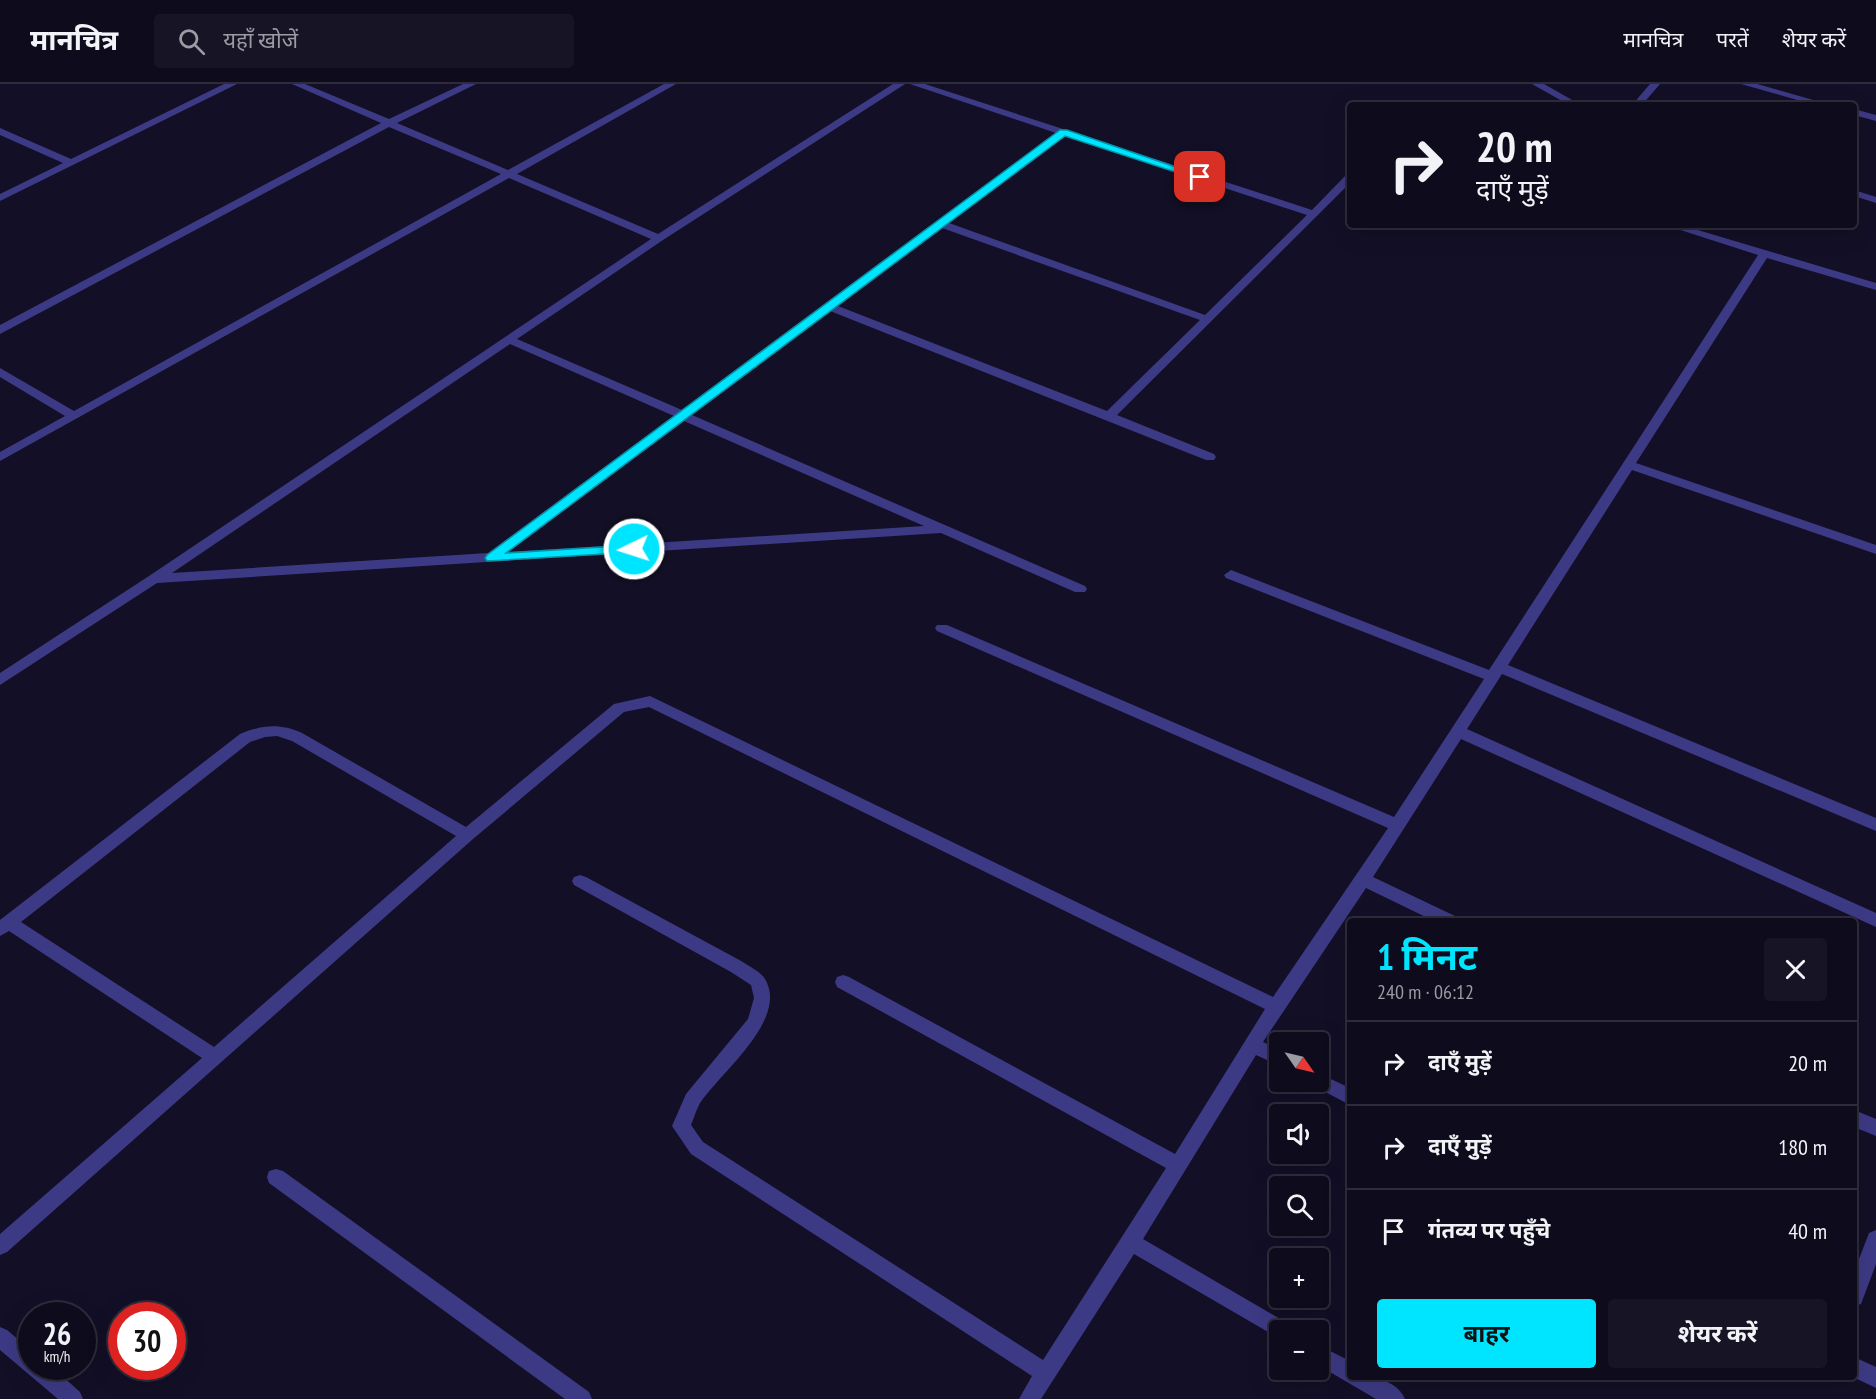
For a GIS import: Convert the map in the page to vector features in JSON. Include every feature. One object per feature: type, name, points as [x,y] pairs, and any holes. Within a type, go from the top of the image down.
[{"type":"street","points":[[0,198],[232,84]]},
{"type":"street","points":[[297,84],[659,238]]},
{"type":"street","points":[[0,330],[389,123],[471,84]]},
{"type":"street","points":[[0,457],[671,84]]},
{"type":"street","points":[[0,680],[154,579],[659,238],[900,84]]},
{"type":"street","points":[[915,84],[1314,214]]},
{"type":"street","points":[[1537,84],[1570,102]]},
{"type":"street","points":[[1640,102],[1655,84]]},
{"type":"street","points":[[1746,84],[1815,102]]},
{"type":"street","points":[[1857,113],[1876,118]]},
{"type":"street","points":[[0,131],[71,163]]},
{"type":"street","points":[[491,558],[1064,132]]},
{"type":"street","points":[[1109,416],[1347,180]]},
{"type":"street","points":[[1857,195],[1876,200]]},
{"type":"street","points":[[942,224],[1207,319]]},
{"type":"street","points":[[1680,228],[1876,287]]},
{"type":"street","points":[[1029,1399],[1131,1242],[1276,1006],[1363,879],[1764,254]]},
{"type":"street","points":[[830,308],[1109,416],[1210,458]]},
{"type":"street","points":[[510,340],[1080,589]]},
{"type":"street","points":[[0,372],[74,416]]},
{"type":"street","points":[[1629,465],[1876,550]]},
{"type":"street","points":[[154,579],[943,529]]},
{"type":"street","points":[[1232,574],[1496,672],[1876,825]]},
{"type":"street","points":[[942,628],[1397,825]]},
{"type":"street","points":[[0,1246],[213,1056],[467,835],[619,708],[650,701],[1276,1006]]},
{"type":"street","points":[[213,1056],[5,925],[244,738],[266,729],[282,730],[297,737],[467,835]]},
{"type":"street","points":[[1458,730],[1876,920]]},
{"type":"street","points":[[1363,879],[1443,918]]},
{"type":"street","points":[[580,881],[737,967],[758,981],[764,998],[756,1022],[692,1100],[681,1126],[697,1148],[1046,1373]]},
{"type":"street","points":[[843,982],[1178,1166]]},
{"type":"street","points":[[1252,1044],[1269,1053]]},
{"type":"street","points":[[1329,1086],[1347,1095]]},
{"type":"street","points":[[1857,1119],[1876,1128]]},
{"type":"street","points":[[276,1178],[582,1399]]},
{"type":"street","points":[[1857,1289],[1876,1239]]},
{"type":"street","points":[[1131,1242],[1269,1324]]},
{"type":"street","points":[[0,1337],[18,1352]]},
{"type":"street","points":[[1329,1360],[1347,1370]]},
{"type":"street","points":[[1857,1368],[1876,1378]]},
{"type":"street","points":[[51,1380],[73,1399]]},
{"type":"street","points":[[1363,1380],[1395,1399]]},
{"type":"route","points":[[634,549],[491,558],[1064,132],[1200,177]]}]
